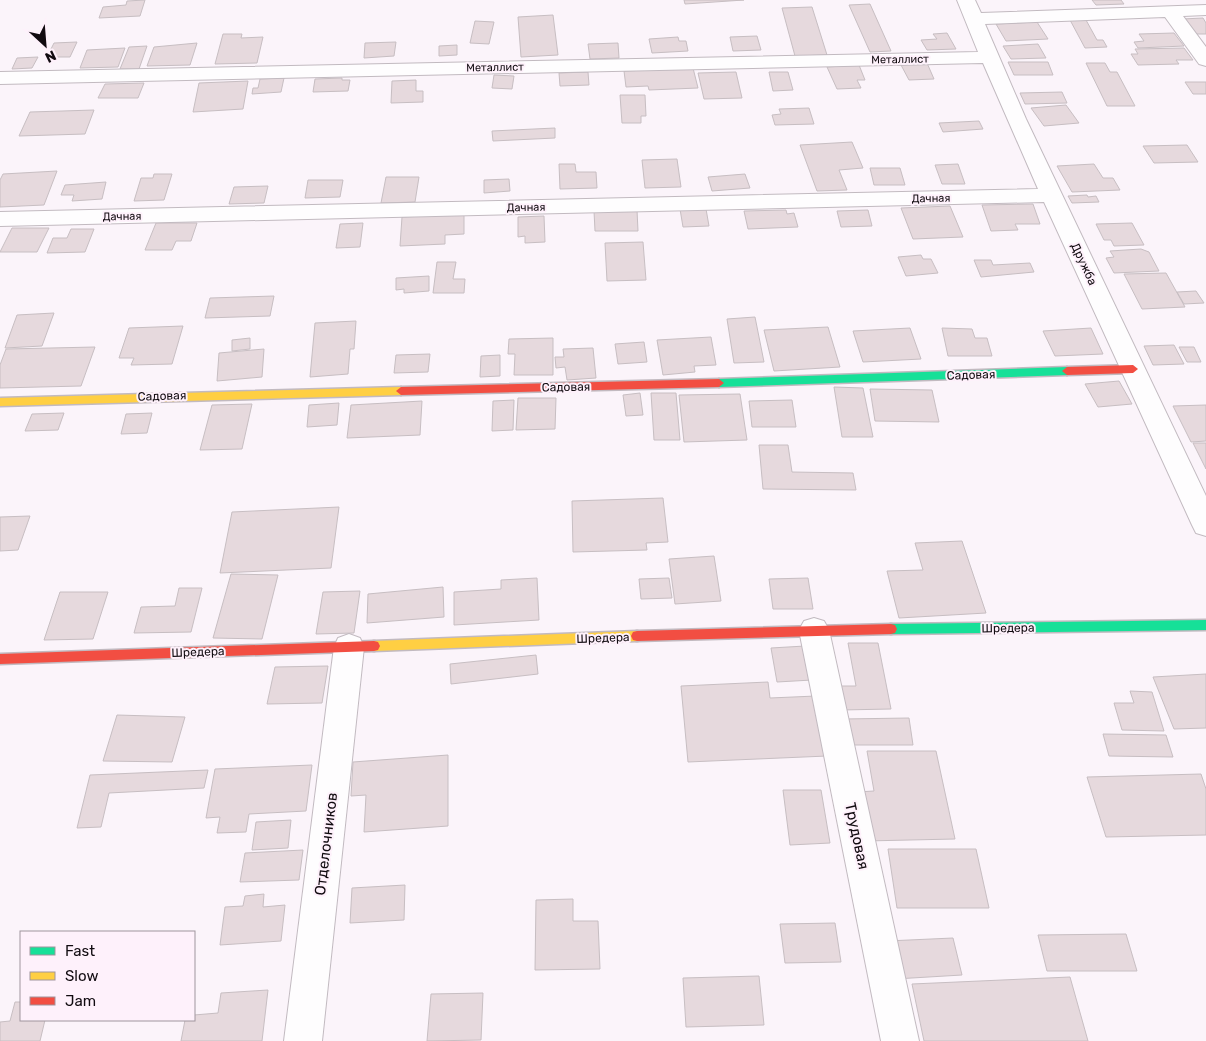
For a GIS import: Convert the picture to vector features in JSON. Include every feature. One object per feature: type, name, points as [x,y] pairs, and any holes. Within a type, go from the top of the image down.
[{"type":"street","points":[[970,10],[1064,14],[1206,10]]},
{"type":"street","name":"Дружба","points":[[970,10],[1206,526]]},
{"type":"street","points":[[1170,12],[1206,60]]},
{"type":"street","name":"Металлист","points":[[0,78],[990,57]]},
{"type":"street","name":"Дачная","points":[[0,219],[1053,195]]},
{"type":"street","name":"Садовая","points":[[0,402],[160,396],[674,385],[1133,369]]},
{"type":"street","name":"Шредера","points":[[0,658],[814,630],[1206,625]]},
{"type":"street","name":"Трудовая","points":[[814,630],[900,1041]]},
{"type":"street","name":"Отделочников","points":[[303,1041],[348,647]]},
{"type":"building","points":[[145,0],[140,16],[99,18],[103,7],[126,5],[127,1]]},
{"type":"building","points":[[684,0],[744,0],[685,4]]},
{"type":"building","points":[[1092,0],[1121,0],[1124,4],[1096,5]]},
{"type":"building","points":[[870,4],[891,51],[870,52],[849,5]]},
{"type":"building","points":[[812,7],[827,55],[795,56],[782,8]]},
{"type":"building","points":[[553,15],[558,55],[521,57],[518,17]]},
{"type":"building","points":[[1203,18],[1206,23],[1206,34],[1192,34],[1182,19]]},
{"type":"building","points":[[1070,20],[1086,20],[1097,40],[1103,40],[1107,47],[1085,48]]},
{"type":"building","points":[[475,21],[494,22],[489,44],[470,43]]},
{"type":"building","points":[[1037,22],[1048,39],[1006,41],[996,24]]},
{"type":"building","points":[[947,33],[956,49],[927,50],[921,40],[937,39],[933,34]]},
{"type":"building","points":[[1174,33],[1184,46],[1138,48],[1134,42],[1144,41],[1139,34]]},
{"type":"building","points":[[223,34],[242,34],[241,38],[263,37],[257,63],[215,64]]},
{"type":"building","points":[[757,36],[761,50],[733,51],[730,37]]},
{"type":"building","points":[[678,37],[679,41],[686,41],[688,51],[652,53],[649,39]]},
{"type":"building","points":[[77,42],[70,57],[47,57],[54,43]]},
{"type":"building","points":[[396,42],[394,56],[364,58],[365,43]]},
{"type":"building","points":[[197,43],[190,65],[147,66],[154,47]]},
{"type":"building","points":[[618,43],[619,58],[590,59],[588,44]]},
{"type":"building","points":[[1038,44],[1046,58],[1011,59],[1003,46]]},
{"type":"building","points":[[457,45],[457,55],[439,56],[439,46]]},
{"type":"building","points":[[147,46],[139,69],[120,69],[129,47]]},
{"type":"building","points":[[125,48],[118,67],[80,68],[87,50]]},
{"type":"building","points":[[1184,48],[1193,60],[1176,60],[1179,64],[1138,65],[1131,54],[1138,54],[1135,49]]},
{"type":"building","points":[[38,57],[32,68],[12,69],[17,58]]},
{"type":"building","points":[[1008,62],[1048,62],[1053,75],[1014,75]]},
{"type":"building","points":[[927,63],[934,79],[909,80],[901,65]]},
{"type":"building","points":[[1086,63],[1105,63],[1110,72],[1117,72],[1135,106],[1107,106]]},
{"type":"building","points":[[859,65],[865,80],[857,80],[861,88],[837,89],[827,67]]},
{"type":"building","points":[[693,68],[698,88],[649,90],[648,86],[626,87],[624,71]]},
{"type":"building","points":[[588,72],[589,85],[560,86],[559,73]]},
{"type":"building","points":[[736,72],[742,98],[704,99],[698,73]]},
{"type":"building","points":[[769,72],[788,72],[793,90],[773,91]]},
{"type":"building","points":[[494,75],[514,76],[512,89],[492,88]]},
{"type":"building","points":[[284,78],[281,92],[252,94],[253,88],[258,88],[260,79]]},
{"type":"building","points":[[342,78],[342,80],[350,80],[348,91],[313,92],[315,79]]},
{"type":"building","points":[[416,80],[416,91],[423,91],[423,102],[391,103],[392,81]]},
{"type":"building","points":[[248,81],[243,109],[193,112],[199,83]]},
{"type":"building","points":[[1185,82],[1206,82],[1206,94],[1193,94]]},
{"type":"building","points":[[144,83],[138,98],[98,98],[105,84]]},
{"type":"building","points":[[1062,92],[1067,103],[1025,104],[1020,93]]},
{"type":"building","points":[[620,95],[645,95],[646,116],[641,116],[641,123],[622,123]]},
{"type":"building","points":[[1066,105],[1079,123],[1044,126],[1031,108]]},
{"type":"building","points":[[809,108],[814,124],[775,125],[772,115],[781,114],[779,109]]},
{"type":"building","points":[[94,110],[85,134],[19,136],[30,112]]},
{"type":"building","points":[[979,121],[983,129],[943,132],[939,123]]},
{"type":"building","points":[[555,128],[555,138],[493,141],[492,131]]},
{"type":"building","points":[[852,142],[863,168],[839,170],[847,190],[817,191],[800,145]]},
{"type":"building","points":[[1187,145],[1198,162],[1154,163],[1143,146]]},
{"type":"building","points":[[677,159],[681,187],[645,188],[642,160]]},
{"type":"building","points":[[559,164],[575,164],[576,172],[596,172],[597,188],[560,189]]},
{"type":"building","points":[[958,164],[965,184],[942,184],[935,165]]},
{"type":"building","points":[[1094,164],[1103,178],[1113,178],[1120,190],[1072,192],[1057,166]]},
{"type":"building","points":[[870,168],[900,168],[905,185],[874,185]]},
{"type":"building","points":[[57,171],[44,205],[0,207],[0,180],[3,174]]},
{"type":"building","points":[[154,174],[172,174],[164,200],[134,201],[141,178],[153,178]]},
{"type":"building","points":[[745,174],[750,188],[712,191],[708,177]]},
{"type":"building","points":[[386,177],[419,177],[415,202],[381,203]]},
{"type":"building","points":[[509,179],[510,191],[484,193],[484,180]]},
{"type":"building","points":[[308,180],[343,180],[340,197],[305,198]]},
{"type":"building","points":[[106,182],[102,199],[72,201],[74,195],[61,195],[65,185]]},
{"type":"building","points":[[268,186],[264,203],[229,204],[234,187]]},
{"type":"building","points":[[1087,195],[1088,197],[1096,196],[1099,202],[1072,203],[1068,196]]},
{"type":"building","points":[[1033,204],[1040,224],[1015,224],[1018,230],[991,231],[982,205]]},
{"type":"building","points":[[950,206],[963,237],[913,239],[901,208]]},
{"type":"building","points":[[680,209],[706,209],[709,226],[683,227]]},
{"type":"building","points":[[637,210],[638,231],[595,231],[594,211]]},
{"type":"building","points":[[786,210],[787,214],[794,213],[798,227],[748,229],[744,211]]},
{"type":"building","points":[[868,210],[872,226],[841,227],[837,211]]},
{"type":"building","points":[[464,214],[464,234],[445,235],[445,244],[400,246],[402,217]]},
{"type":"building","points":[[544,216],[545,242],[525,243],[525,236],[518,237],[518,217]]},
{"type":"building","points":[[156,223],[197,223],[191,241],[176,241],[172,250],[145,250]]},
{"type":"building","points":[[363,223],[360,247],[336,248],[340,224]]},
{"type":"building","points":[[1132,223],[1144,245],[1114,246],[1111,240],[1104,240],[1096,224]]},
{"type":"building","points":[[12,228],[49,228],[37,252],[0,252]]},
{"type":"building","points":[[71,229],[94,229],[85,252],[47,253],[53,238],[67,238]]},
{"type":"building","points":[[643,242],[646,280],[607,281],[605,243]]},
{"type":"building","points":[[1141,249],[1149,252],[1159,271],[1114,273],[1106,258],[1114,257],[1110,251]]},
{"type":"building","points":[[921,255],[923,259],[931,259],[938,273],[906,276],[898,257]]},
{"type":"building","points":[[974,260],[991,260],[993,265],[1030,263],[1034,272],[981,277]]},
{"type":"building","points":[[437,262],[456,262],[453,279],[465,279],[464,293],[433,293]]},
{"type":"building","points":[[1166,273],[1185,307],[1142,309],[1124,274]]},
{"type":"building","points":[[429,276],[429,291],[404,293],[404,289],[396,290],[396,278]]},
{"type":"building","points":[[1196,291],[1204,303],[1184,304],[1177,292]]},
{"type":"building","points":[[274,296],[270,316],[205,318],[210,298]]},
{"type":"building","points":[[54,313],[42,346],[5,348],[17,315]]},
{"type":"building","points":[[755,317],[764,362],[734,363],[727,319]]},
{"type":"building","points":[[356,321],[354,349],[350,349],[348,374],[310,377],[315,323]]},
{"type":"building","points":[[183,326],[172,364],[131,365],[134,358],[119,358],[129,328]]},
{"type":"building","points":[[828,327],[840,367],[774,371],[764,330]]},
{"type":"building","points":[[910,328],[921,359],[863,362],[853,331]]},
{"type":"building","points":[[942,328],[972,329],[975,338],[987,338],[992,356],[948,356]]},
{"type":"building","points":[[1091,328],[1103,354],[1055,356],[1043,331]]},
{"type":"building","points":[[711,337],[716,365],[694,366],[695,372],[663,375],[657,340]]},
{"type":"building","points":[[250,338],[250,349],[232,351],[232,340]]},
{"type":"building","points":[[553,338],[553,375],[514,375],[515,354],[508,354],[509,339]]},
{"type":"building","points":[[644,342],[647,362],[618,364],[615,344]]},
{"type":"building","points":[[1174,345],[1184,364],[1153,365],[1144,346]]},
{"type":"building","points":[[95,347],[81,386],[0,388],[0,365],[6,349]]},
{"type":"building","points":[[1179,347],[1194,347],[1201,362],[1187,362]]},
{"type":"building","points":[[593,348],[596,378],[567,380],[565,367],[556,368],[555,357],[564,357],[563,349]]},
{"type":"building","points":[[264,349],[262,377],[217,381],[219,353]]},
{"type":"building","points":[[430,354],[428,372],[394,373],[396,355]]},
{"type":"building","points":[[500,355],[500,376],[480,377],[481,356]]},
{"type":"building","points":[[1119,381],[1132,404],[1098,407],[1085,384]]},
{"type":"building","points":[[834,387],[863,388],[873,437],[842,437]]},
{"type":"building","points":[[870,389],[932,390],[939,422],[875,421]]},
{"type":"building","points":[[640,393],[643,415],[626,416],[623,395]]},
{"type":"building","points":[[651,393],[676,393],[680,440],[654,440]]},
{"type":"building","points":[[740,394],[747,440],[684,442],[679,395]]},
{"type":"building","points":[[518,398],[556,398],[555,429],[516,430]]},
{"type":"building","points":[[514,400],[513,430],[492,431],[493,401]]},
{"type":"building","points":[[792,400],[796,427],[752,427],[749,401]]},
{"type":"building","points":[[422,401],[420,435],[347,438],[351,405]]},
{"type":"building","points":[[339,403],[337,425],[307,427],[309,405]]},
{"type":"building","points":[[252,404],[242,449],[200,450],[212,405]]},
{"type":"building","points":[[1206,405],[1206,441],[1191,442],[1173,406]]},
{"type":"building","points":[[64,413],[58,430],[25,431],[32,414]]},
{"type":"building","points":[[152,413],[147,433],[121,434],[126,414]]},
{"type":"building","points":[[1193,443],[1206,443],[1206,469]]},
{"type":"building","points":[[759,445],[788,445],[792,472],[853,473],[856,490],[763,489]]},
{"type":"building","points":[[663,498],[668,542],[646,543],[647,550],[573,552],[572,501]]},
{"type":"building","points":[[339,507],[331,568],[220,573],[232,512]]},
{"type":"building","points":[[30,516],[18,550],[0,551],[0,517]]},
{"type":"building","points":[[962,541],[986,613],[899,618],[887,571],[923,570],[915,543]]},
{"type":"building","points":[[714,556],[721,601],[675,604],[669,559]]},
{"type":"building","points":[[231,574],[278,575],[262,639],[213,638]]},
{"type":"building","points":[[537,578],[539,620],[454,625],[454,592],[501,589],[501,580]]},
{"type":"building","points":[[669,578],[672,598],[641,599],[639,579]]},
{"type":"building","points":[[808,578],[813,609],[773,609],[769,579]]},
{"type":"building","points":[[443,587],[444,617],[367,623],[368,594]]},
{"type":"building","points":[[179,588],[202,588],[191,632],[134,633],[141,607],[175,606]]},
{"type":"building","points":[[360,591],[354,633],[316,634],[323,592]]},
{"type":"building","points":[[60,592],[108,592],[93,639],[44,640]]},
{"type":"building","points":[[848,643],[878,643],[891,709],[841,710],[837,686],[856,686]]},
{"type":"building","points":[[805,646],[812,680],[777,682],[771,648]]},
{"type":"building","points":[[536,655],[538,674],[451,684],[450,664]]},
{"type":"building","points":[[328,666],[322,703],[267,704],[275,667]]},
{"type":"building","points":[[1206,674],[1206,728],[1174,729],[1153,677]]},
{"type":"building","points":[[768,682],[770,698],[816,696],[827,756],[688,762],[681,686]]},
{"type":"building","points":[[1130,691],[1152,692],[1164,731],[1122,730],[1114,703],[1134,703]]},
{"type":"building","points":[[117,715],[185,717],[172,762],[103,761]]},
{"type":"building","points":[[909,718],[913,745],[847,745],[843,719]]},
{"type":"building","points":[[1103,734],[1166,735],[1173,757],[1109,756]]},
{"type":"building","points":[[867,751],[936,751],[955,839],[865,841],[857,792],[874,791]]},
{"type":"building","points":[[448,755],[448,826],[364,832],[366,795],[351,796],[353,762]]},
{"type":"building","points":[[312,765],[306,811],[249,814],[246,832],[217,833],[220,817],[206,818],[215,769]]},
{"type":"building","points":[[208,770],[204,788],[109,793],[101,827],[77,828],[90,775]]},
{"type":"building","points":[[1201,774],[1206,789],[1206,835],[1106,837],[1087,777]]},
{"type":"building","points":[[783,790],[821,790],[830,843],[790,845]]},
{"type":"building","points":[[291,820],[288,848],[252,850],[256,822]]},
{"type":"building","points":[[888,849],[976,849],[989,908],[897,908]]},
{"type":"building","points":[[303,850],[299,880],[240,882],[245,853]]},
{"type":"building","points":[[405,885],[404,920],[350,923],[352,888]]},
{"type":"building","points":[[264,894],[263,907],[285,905],[281,941],[220,945],[225,907],[243,906],[245,896]]},
{"type":"building","points":[[573,899],[573,921],[598,921],[600,969],[535,970],[536,900]]},
{"type":"building","points":[[835,923],[841,962],[785,963],[780,924]]},
{"type":"building","points":[[1126,934],[1137,971],[1047,971],[1038,935]]},
{"type":"building","points":[[953,938],[962,975],[895,979],[887,941]]},
{"type":"building","points":[[759,976],[764,1025],[686,1027],[683,978]]},
{"type":"building","points":[[1070,977],[1088,1041],[924,1041],[912,984]]},
{"type":"building","points":[[268,990],[262,1041],[181,1041],[185,1021],[195,1021],[195,1015],[218,1013],[221,993]]},
{"type":"building","points":[[483,993],[481,1040],[427,1041],[431,994]]},
{"type":"building","points":[[15,1002],[20,1002],[20,1021],[45,1021],[40,1041],[0,1041],[0,1022],[10,1021]]},
{"type":"traffic: fast","points":[[719,383],[1067,371]]},
{"type":"traffic: fast","points":[[891,629],[1206,625]]},
{"type":"traffic: slow","points":[[0,402],[401,391]]},
{"type":"traffic: slow","points":[[374,646],[637,636]]},
{"type":"traffic: jam","points":[[1067,371],[1133,369]]},
{"type":"traffic: jam","points":[[401,391],[719,383]]},
{"type":"traffic: jam","points":[[637,636],[891,629]]},
{"type":"traffic: jam","points":[[0,659],[374,646]]}]
